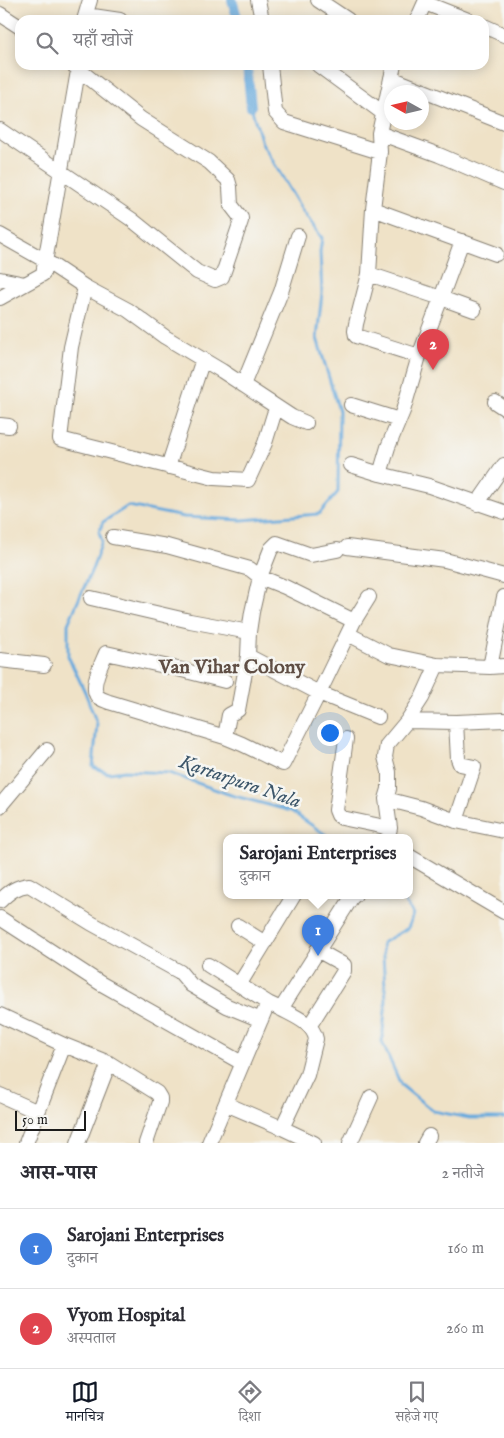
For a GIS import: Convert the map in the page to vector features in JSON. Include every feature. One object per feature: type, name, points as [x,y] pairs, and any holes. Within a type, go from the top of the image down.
[{"type":"street","points":[[86,15],[90,0]]},
{"type":"street","points":[[258,0],[261,15]]},
{"type":"street","points":[[318,0],[340,15]]},
{"type":"street","points":[[419,15],[425,1],[457,15]]},
{"type":"street","points":[[0,14],[15,24]]},
{"type":"street","points":[[489,28],[504,35]]},
{"type":"street","points":[[0,298],[43,274],[76,70]]},
{"type":"street","points":[[0,130],[131,219],[197,272],[215,280],[222,277],[241,221],[241,218],[231,205],[228,180],[209,162],[141,119],[82,70]]},
{"type":"street","points":[[271,70],[275,112],[284,122],[380,152]]},
{"type":"street","points":[[325,70],[384,113],[379,133],[380,152],[373,209],[369,274],[354,331],[356,336],[419,356]]},
{"type":"street","points":[[390,85],[393,72],[504,123]]},
{"type":"street","points":[[379,133],[504,183]]},
{"type":"street","points":[[373,209],[496,254]]},
{"type":"street","points":[[0,235],[46,261],[85,287],[128,310],[164,337],[203,359],[292,417],[306,424]]},
{"type":"street","points":[[243,386],[281,292],[298,236]]},
{"type":"street","points":[[380,474],[419,356],[462,241]]},
{"type":"street","points":[[369,274],[474,310]]},
{"type":"street","points":[[0,279],[25,284]]},
{"type":"street","points":[[85,287],[71,347],[60,439],[214,478],[248,480],[265,442],[274,414]]},
{"type":"street","points":[[168,467],[203,359]]},
{"type":"street","points":[[351,405],[399,420]]},
{"type":"street","points":[[351,465],[429,486],[504,512]]},
{"type":"street","points":[[477,504],[504,465]]},
{"type":"street","points":[[113,537],[176,549],[250,569],[260,577],[285,587],[351,628],[389,655],[437,665],[497,667],[504,597]]},
{"type":"street","points":[[225,737],[229,715],[238,710],[248,656],[252,612],[260,577],[271,549],[276,543],[311,555],[342,549],[445,560],[504,576]]},
{"type":"street","points":[[91,598],[249,632]]},
{"type":"street","points":[[225,681],[106,653],[95,680],[98,698],[225,737],[283,764],[351,628],[369,598]]},
{"type":"street","points":[[248,656],[319,693],[378,717]]},
{"type":"street","points":[[0,660],[44,665]]},
{"type":"street","points":[[346,739],[336,810],[338,815],[389,833],[386,799],[389,789],[389,772],[385,757],[387,745],[407,721],[422,698],[437,665]]},
{"type":"street","points":[[407,721],[456,722],[504,720]]},
{"type":"street","points":[[456,722],[458,759],[460,764],[474,767],[456,821]]},
{"type":"street","points":[[0,806],[47,750]]},
{"type":"street","points":[[386,799],[421,808],[456,821],[504,832]]},
{"type":"street","points":[[413,858],[504,912]]},
{"type":"street","points":[[0,901],[12,890],[29,885],[91,923],[180,972],[191,985],[227,1006],[261,1020]]},
{"type":"street","points":[[240,985],[292,899]]},
{"type":"street","points":[[208,1143],[261,1020],[317,950],[351,899]]},
{"type":"street","points":[[0,918],[100,983],[242,1063]]},
{"type":"street","points":[[238,926],[265,943]]},
{"type":"street","points":[[310,1026],[344,972],[344,965],[317,950]]},
{"type":"street","points":[[208,965],[310,1026],[315,1033],[316,1039],[307,1075],[282,1128]]},
{"type":"street","points":[[0,1015],[109,1064],[157,1093],[160,1098],[146,1143]]},
{"type":"street","points":[[26,1143],[64,1045]]},
{"type":"street","points":[[78,1143],[109,1064]]},
{"type":"street","points":[[0,1095],[38,1112]]},
{"type":"street","points":[[350,1143],[371,1097]]},
{"type":"street","points":[[226,1104],[314,1143]]},
{"type":"waterway","points":[[232,0],[236,15]]},
{"type":"waterway","points":[[247,70],[251,107]]},
{"type":"waterway","name":"Kartarpura Nala","points":[[251,107],[262,143],[303,212],[322,238],[320,252],[322,293],[317,338],[339,411],[338,492],[319,514],[242,520],[184,517],[128,506],[103,522],[99,532],[102,541],[93,567],[68,624],[68,656],[85,692],[97,724],[93,767],[108,773],[125,771],[169,773],[231,795],[291,811],[325,834]]},
{"type":"waterway","name":"Kartarpura Nala","points":[[403,899],[413,914],[408,928],[382,943],[386,1000],[382,1042],[401,1085],[433,1111],[469,1118],[504,1118]]},
{"type":"place","name":"Vyom Hospital","points":[[433,370]]},
{"type":"place","name":"Sarojani Enterprises","points":[[318,956]]},
{"type":"district","name":"Van Vihar Colony","points":[[232,667]]}]
